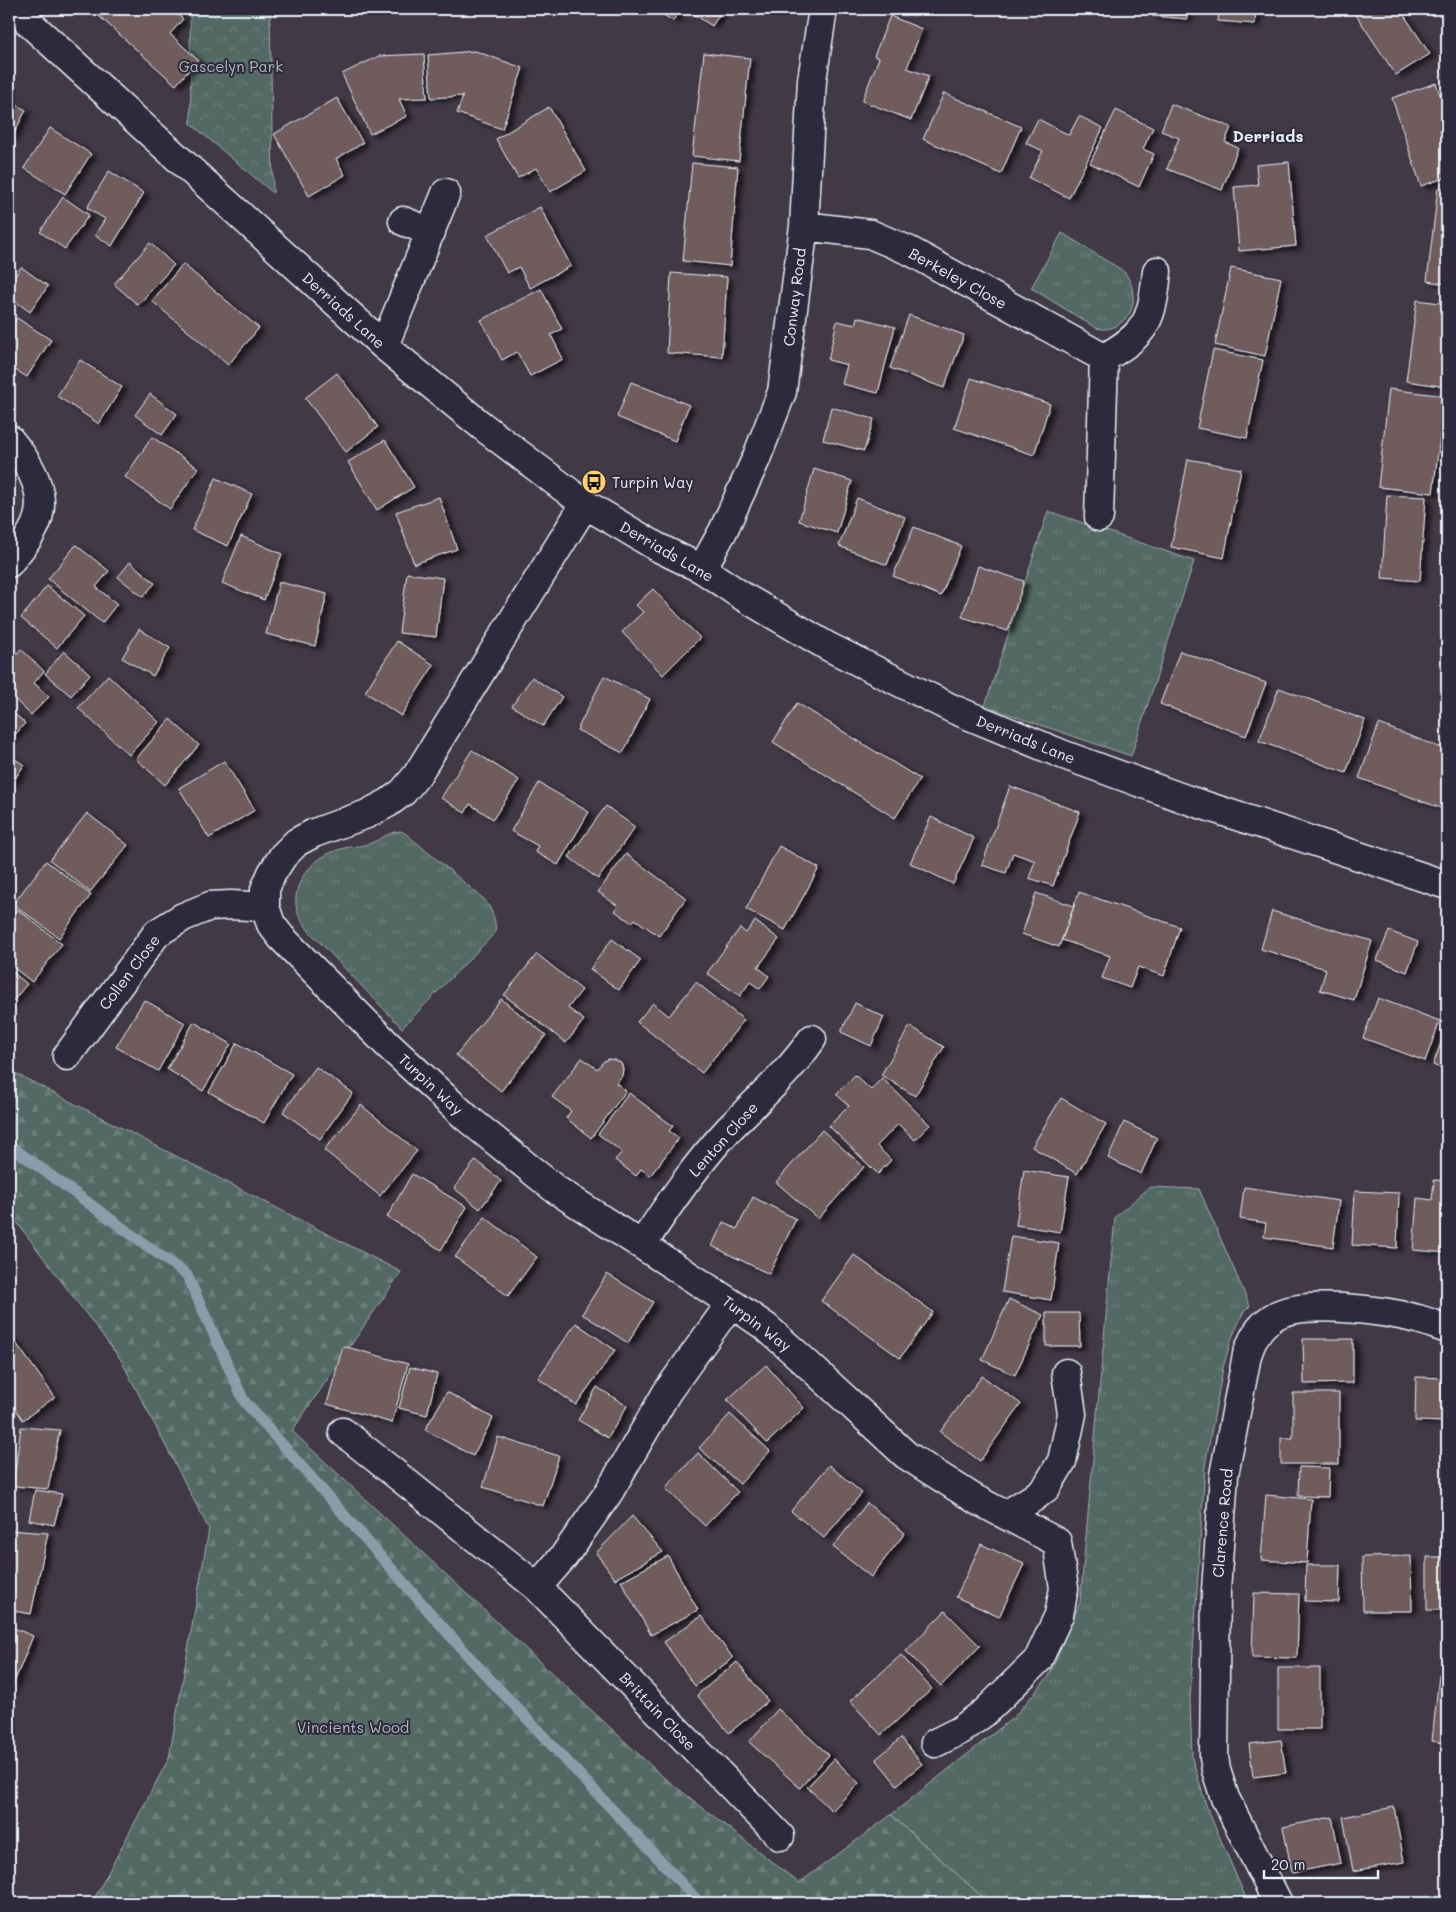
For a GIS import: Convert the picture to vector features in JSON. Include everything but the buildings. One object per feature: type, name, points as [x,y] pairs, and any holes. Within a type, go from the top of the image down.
[{"type":"street","name":"Conway Road","points":[[702,569],[723,531],[756,459],[782,392],[804,226],[812,80],[823,9]]},
{"type":"street","name":"Derriads Lane","points":[[13,13],[384,346],[482,426],[585,504],[658,547],[702,569],[742,596],[827,646],[952,709],[1064,755],[1188,800],[1447,885]]},
{"type":"street","points":[[384,346],[446,193]]},
{"type":"street","points":[[403,221],[431,232]]},
{"type":"street","name":"Berkeley Close","points":[[804,226],[870,234],[902,248],[1104,358]]},
{"type":"street","points":[[1099,517],[1104,358],[1124,346],[1143,328],[1154,304],[1157,271]]},
{"type":"street","points":[[9,438],[34,476],[40,492],[40,511],[32,532],[9,563]]},
{"type":"street","points":[[265,907],[265,890],[272,873],[283,856],[297,842],[314,833],[367,814],[388,803],[403,792],[417,775],[585,504]]},
{"type":"street","name":"Collen Close","points":[[67,1056],[157,933],[183,917],[210,906],[265,907]]},
{"type":"street","name":"Turpin Way","points":[[265,907],[271,924],[294,952],[388,1045],[468,1118],[554,1189],[731,1302],[766,1327],[906,1455],[975,1499],[1057,1542],[1064,1588],[1059,1615],[1038,1660],[985,1712],[961,1730],[935,1743]]},
{"type":"street","name":"Lenton Close","points":[[642,1245],[695,1169],[728,1130],[802,1055],[812,1039]]},
{"type":"street","points":[[536,1587],[564,1556],[609,1492],[667,1392],[731,1302]]},
{"type":"street","name":"Clarence Road","points":[[1278,1903],[1224,1798],[1214,1757],[1216,1590],[1224,1475],[1248,1355],[1253,1339],[1260,1328],[1273,1317],[1288,1310],[1308,1308],[1365,1310],[1418,1319],[1447,1329]]},
{"type":"street","points":[[1006,1515],[1046,1488],[1062,1461],[1072,1414],[1066,1373]]},
{"type":"street","name":"Brittain Close","points":[[344,1432],[536,1587],[780,1836]]},
{"type":"green space","name":"Gascelyn Park","points":[[190,9],[270,9],[273,193],[191,124]]},
{"type":"green space","points":[[1062,233],[1125,273],[1131,283],[1132,307],[1127,317],[1117,326],[1105,329],[1096,328],[1031,288]]},
{"type":"green space","points":[[1048,511],[1194,561],[1131,756],[985,706]]},
{"type":"green space","points":[[400,831],[405,833],[485,900],[490,908],[495,924],[495,933],[402,1028],[309,931],[298,914],[296,900],[297,890],[306,872],[313,864],[331,852],[369,844],[391,833]]},
{"type":"green space","name":"Vincients Wood","points":[[9,1070],[401,1272],[292,1431],[662,1776],[799,1883],[891,1815],[989,1903],[92,1903],[169,1758],[209,1529],[121,1360],[9,1212]]},
{"type":"green space","points":[[1150,1187],[1199,1189],[1250,1306],[1243,1313],[1231,1340],[1223,1368],[1205,1466],[1190,1698],[1192,1758],[1207,1808],[1248,1903],[989,1903],[891,1815],[1014,1717],[1049,1676],[1080,1602],[1115,1217]]},
{"type":"waterway","points":[[9,1145],[187,1275],[244,1401],[470,1658],[700,1903]]},
{"type":"place","name":"Turpin Way","points":[[594,482]]},
{"type":"district","name":"Derriads","points":[[1268,135]]}]
